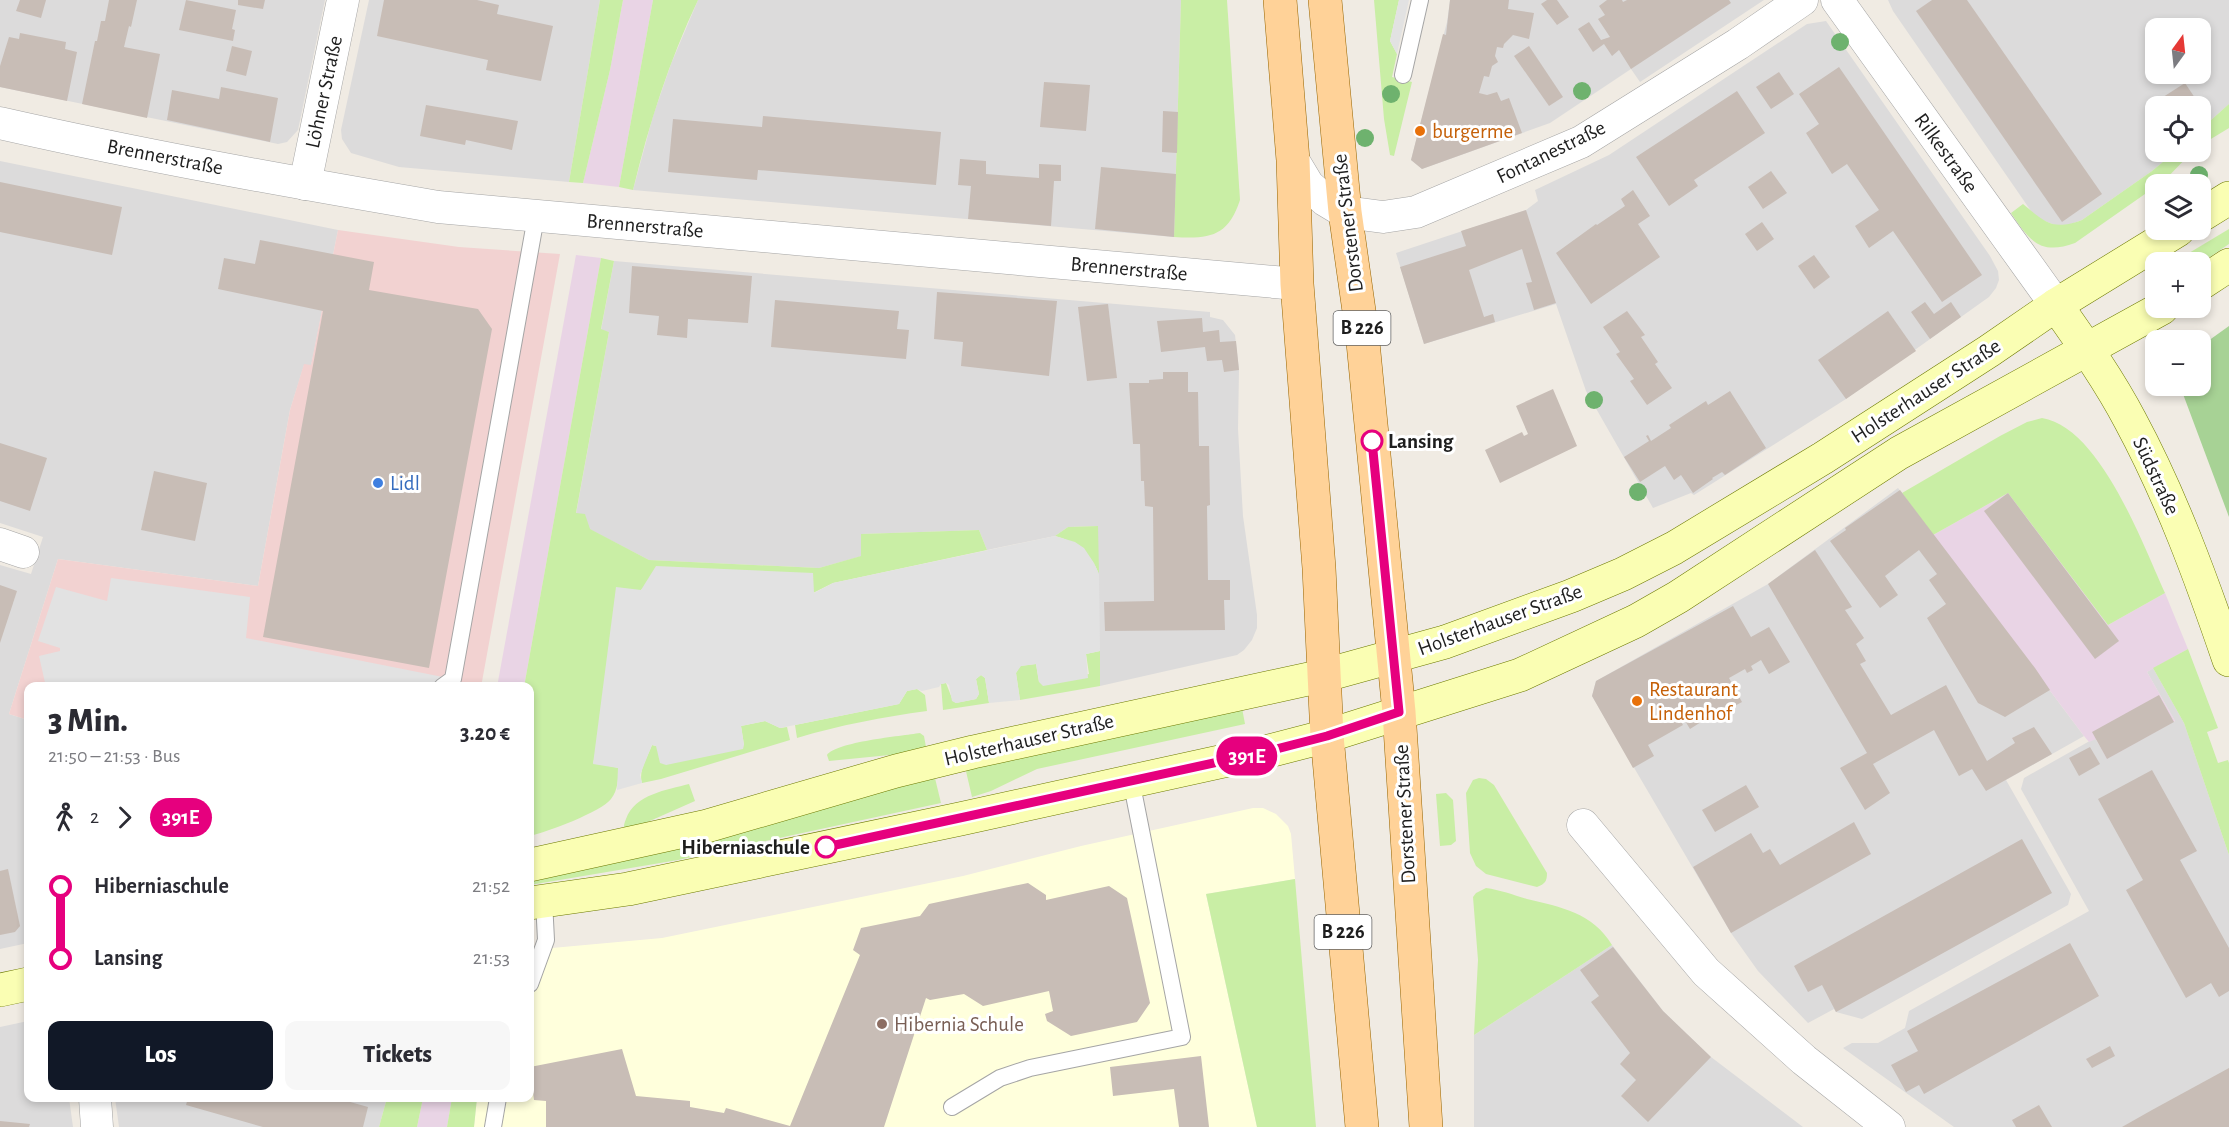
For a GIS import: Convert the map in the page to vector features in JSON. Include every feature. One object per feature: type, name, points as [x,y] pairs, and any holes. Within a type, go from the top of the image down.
[{"type":"main road","name":"B 226","points":[[1280,0],[1293,160],[1297,284],[1319,568],[1322,676],[1362,1127]]},
{"type":"main road","name":"Dorstener Straße","points":[[1325,0],[1345,212],[1362,332],[1399,712],[1426,1127]]},
{"type":"street","name":"Löhner Straße","points":[[305,184],[343,0]]},
{"type":"street","name":"Fontanestraße","points":[[1293,160],[1308,184],[1324,200],[1345,212],[1383,217],[1416,212],[1581,142],[1738,44],[1802,0]]},
{"type":"street","name":"Rilkestraße","points":[[1837,0],[2056,305]]},
{"type":"street","name":"Brennerstraße","points":[[0,123],[305,184],[438,207],[1297,284]]},
{"type":"street","points":[[2211,209],[2229,198]]},
{"type":"street","name":"Holsterhauser Straße","points":[[534,865],[707,826],[896,771],[984,749],[1322,676],[1394,657],[1485,628],[1571,596],[1623,574],[1674,548],[1823,458],[2056,305],[2162,240]]},
{"type":"street","points":[[2211,277],[2229,266]]},
{"type":"street","name":"Südstraße","points":[[2056,305],[2087,349],[2130,419],[2166,493],[2229,660]]},
{"type":"street","name":"Holsterhauser Straße","points":[[537,902],[628,889],[960,819],[1327,736],[1520,675],[1636,621],[1716,573],[1899,453],[2145,317]]},
{"type":"street","points":[[1583,825],[1706,972],[1804,1060],[1889,1127]]},
{"type":"street","points":[[0,990],[24,985]]},
{"type":"street","points":[[95,1102],[97,1127]]},
{"type":"lane","points":[[1403,75],[1420,0]]},
{"type":"lane","points":[[449,682],[453,679],[536,217]]},
{"type":"lane","points":[[952,1107],[1000,1078],[1030,1068],[1182,1037],[1131,780]]},
{"type":"lane","points":[[534,973],[546,940],[537,902]]},
{"type":"lane","points":[[492,1127],[497,1102]]},
{"type":"shaded area","points":[[0,0],[325,0],[298,130],[287,142],[278,144],[0,87]]},
{"type":"shaded area","points":[[369,0],[600,0],[569,182],[399,167],[351,153],[342,139],[341,130]]},
{"type":"shaded area","points":[[623,0],[653,0],[619,187],[583,183],[610,70]]},
{"type":"shaded area","points":[[698,0],[1181,0],[1174,237],[633,190],[653,116],[671,64]]},
{"type":"shaded area","points":[[1399,0],[1409,0],[1397,54],[1390,41]]},
{"type":"shaded area","points":[[1450,0],[1764,0],[1640,82],[1631,69],[1550,123],[1422,169],[1411,160],[1447,22]]},
{"type":"shaded area","points":[[1888,0],[2229,0],[2229,104],[2211,120],[2211,96],[2145,96],[2145,162],[2163,162],[2082,220],[2068,225],[2055,225],[2037,218],[1893,11]]},
{"type":"shaded area","points":[[1826,21],[1990,256],[1998,271],[1999,280],[1989,297],[1846,399],[1694,495],[1691,493],[1653,508],[1586,391],[1556,304],[1424,344],[1396,253],[1526,210],[1538,201],[1535,190],[1609,155],[1807,24]]},
{"type":"shaded area","points":[[0,161],[338,230],[311,366],[304,365],[290,410],[258,586],[58,559],[9,714],[24,719],[24,944],[0,949],[0,565],[31,574],[43,537],[0,523]]},
{"type":"shaded area","points":[[338,230],[459,247],[560,254],[482,682],[24,682],[24,719],[9,714],[58,559],[258,586],[290,410],[304,364],[311,365]]},
{"type":"shaded area","points":[[576,255],[601,258],[525,682],[498,682]]},
{"type":"shaded area","points":[[614,261],[1210,312],[1210,317],[1223,320],[1235,335],[1239,370],[1238,429],[1243,516],[1257,615],[1257,628],[1252,640],[1237,655],[1100,686],[1097,526],[1068,527],[1055,536],[987,550],[979,530],[861,534],[862,556],[819,568],[649,560],[589,529],[585,515],[576,514],[609,332],[601,330]]},
{"type":"shaded area","points":[[1898,488],[2084,736],[2006,780],[2071,894],[2068,905],[1862,1019],[1836,1012],[1834,1009],[1808,1023],[1758,971],[1731,933],[1592,696],[1596,681],[1768,584]]},
{"type":"shaded area","points":[[2008,493],[2108,625],[2165,593],[2188,649],[2147,672],[2175,721],[2107,759],[2096,739],[2089,742],[2084,736],[1933,535]]},
{"type":"shaded area","points":[[1055,536],[1075,542],[1084,548],[1099,574],[1100,651],[1086,654],[1088,678],[1043,686],[1039,682],[1036,664],[1021,666],[1016,673],[1020,700],[989,703],[985,678],[981,675],[976,679],[979,694],[976,699],[956,703],[952,701],[949,685],[946,683],[922,691],[917,689],[907,691],[899,704],[780,728],[765,721],[741,726],[743,749],[666,765],[660,763],[656,746],[652,745],[640,775],[642,783],[617,790],[618,768],[593,764],[616,587],[641,590],[656,566],[813,573],[814,593],[833,583]]},
{"type":"shaded area","points":[[111,578],[250,597],[246,638],[453,679],[452,682],[45,682],[39,656],[60,651],[60,648],[38,641],[56,587],[107,601]]},
{"type":"shaded area","points":[[2153,668],[2184,723],[2229,855],[2229,1127],[1954,1127],[1843,1048],[1852,1043],[1878,1043],[1905,1028],[1909,1011],[2089,911],[2021,789],[2024,778],[2095,738],[2107,758],[2175,721],[2147,672]]},
{"type":"shaded area","name":"Hibernia Schule","points":[[1253,808],[1263,808],[1276,814],[1288,826],[1291,834],[1295,879],[1206,894],[1257,1127],[474,1127],[477,1102],[534,1102],[534,950],[662,938],[963,876],[1081,846]]},
{"type":"shaded area","points":[[1612,945],[1663,1011],[1711,1057],[1803,1127],[1474,1127],[1474,1035]]},
{"type":"shaded area","points":[[24,1022],[24,1102],[70,1102],[73,1127],[0,1127],[0,1027]]},
{"type":"shaded area","points":[[116,1102],[386,1102],[379,1127],[119,1127]]},
{"type":"shaded area","points":[[422,1102],[451,1102],[447,1127],[417,1127]]},
{"type":"green space","points":[[600,0],[623,0],[610,70],[583,183],[569,182]]},
{"type":"green space","points":[[653,0],[698,0],[661,93],[633,190],[619,187]]},
{"type":"green space","points":[[1181,0],[1227,0],[1240,200],[1230,222],[1216,233],[1197,237],[1174,237]]},
{"type":"green space","points":[[1374,0],[1399,0],[1390,41],[1397,54],[1392,77],[1412,82],[1394,156],[1390,155],[1384,119]]},
{"type":"green space","points":[[2229,104],[2229,128],[2211,139],[2211,120]]},
{"type":"green space","points":[[2163,162],[2182,162],[2171,174],[2148,174]]},
{"type":"green space","points":[[2145,176],[2145,194],[2075,243],[2063,247],[2053,248],[2037,243],[2030,238],[2011,213],[2023,204],[2043,220],[2056,225],[2082,220]]},
{"type":"green space","points":[[2229,229],[2229,244],[2211,256],[2211,252],[2191,252],[2211,240]]},
{"type":"green space","points":[[601,258],[614,261],[601,329],[609,332],[576,513],[585,514],[590,529],[649,560],[819,568],[861,556],[861,534],[979,530],[987,550],[833,583],[813,593],[813,573],[645,587],[641,590],[593,763],[619,768],[615,792],[611,799],[597,810],[534,835],[534,682],[525,682]]},
{"type":"green space","points":[[2229,326],[2229,517],[2184,396],[2211,396],[2211,339]]},
{"type":"green space","points":[[2042,418],[2063,426],[2083,442],[2101,465],[2132,519],[2165,593],[2108,625],[2008,493],[1933,535],[1902,493],[2000,436],[2027,422]]},
{"type":"green space","points":[[1098,526],[1099,574],[1092,560],[1082,549],[1070,541],[1055,536],[1068,527]]},
{"type":"green space","points":[[2188,649],[2218,728],[2207,732],[2218,763],[2228,760],[2229,763],[2229,855],[2184,723],[2153,668]]},
{"type":"green space","points":[[1100,651],[1100,686],[1020,700],[1016,673],[1020,666],[1036,664],[1039,682],[1089,674],[1086,654]]},
{"type":"green space","points":[[981,675],[985,678],[989,703],[943,710],[941,684],[946,683],[956,703],[976,699],[979,694],[976,679]]},
{"type":"green space","points":[[917,689],[925,695],[927,711],[862,722],[797,738],[795,725],[899,704],[907,691]]},
{"type":"green space","points":[[1242,708],[1245,724],[1037,769],[991,791],[972,797],[965,767]]},
{"type":"green space","points":[[765,721],[780,728],[787,727],[790,740],[642,783],[642,769],[652,745],[744,745],[741,726]]},
{"type":"green space","points":[[920,733],[924,736],[926,747],[900,754],[829,761],[827,755],[833,750],[855,743]]},
{"type":"green space","points":[[934,774],[941,803],[678,860],[534,884],[534,874]]},
{"type":"green space","points":[[1486,779],[1494,785],[1547,873],[1542,885],[1537,887],[1486,874],[1476,866],[1470,853],[1466,793],[1473,780]]},
{"type":"green space","points":[[689,784],[695,801],[625,832],[626,819],[637,804],[653,794]]},
{"type":"green space","points":[[1446,793],[1453,800],[1456,841],[1451,845],[1440,846],[1436,794]]},
{"type":"green space","points":[[1295,879],[1316,1127],[1257,1127],[1206,894]]},
{"type":"green space","points":[[1486,888],[1575,913],[1595,925],[1612,945],[1474,1035],[1478,960],[1473,897]]},
{"type":"green space","points":[[386,1102],[422,1102],[417,1127],[379,1127]]},
{"type":"green space","points":[[451,1102],[477,1102],[474,1127],[447,1127]]},
{"type":"building","points":[[20,0],[46,0],[41,18],[16,11]]},
{"type":"building","points":[[109,0],[137,0],[124,47],[160,54],[147,118],[82,104],[95,41],[97,41],[101,21],[105,21]]},
{"type":"building","points":[[186,0],[236,10],[232,29],[235,30],[233,41],[179,30]]},
{"type":"building","points":[[238,0],[265,0],[263,9],[238,5]]},
{"type":"building","points":[[384,0],[477,0],[499,5],[497,14],[553,26],[541,81],[486,70],[488,60],[377,36]]},
{"type":"building","points":[[1450,0],[1509,0],[1508,9],[1534,13],[1529,39],[1513,35],[1503,48],[1497,47],[1495,56],[1498,62],[1492,66],[1489,77],[1484,76],[1479,93],[1487,95],[1497,92],[1501,101],[1509,98],[1522,133],[1422,169],[1411,160],[1443,34],[1446,35]]},
{"type":"building","points":[[1547,0],[1557,0],[1569,17],[1557,25],[1541,4]]},
{"type":"building","points":[[1607,0],[1622,0],[1623,2],[1627,0],[1729,0],[1731,3],[1631,69],[1619,50],[1612,56],[1604,44],[1593,52],[1578,29],[1589,22],[1601,40],[1610,37],[1598,19],[1605,15],[1599,6]]},
{"type":"building","points":[[1932,0],[1967,0],[2102,194],[2062,222],[1916,11]]},
{"type":"building","points":[[20,33],[66,42],[65,49],[77,52],[67,101],[0,87],[0,66],[9,37],[19,39]]},
{"type":"building","points":[[232,46],[252,51],[246,76],[226,71]]},
{"type":"building","points":[[1529,46],[1563,97],[1549,106],[1514,56]]},
{"type":"building","points":[[1839,67],[1982,275],[1942,302],[1893,231],[1869,248],[1855,226],[1879,210],[1847,164],[1832,174],[1806,133],[1819,124],[1799,94]]},
{"type":"building","points":[[1779,72],[1794,94],[1771,109],[1756,87]]},
{"type":"building","points":[[1044,82],[1090,85],[1086,131],[1040,127]]},
{"type":"building","points":[[2186,84],[2194,96],[2165,96]]},
{"type":"building","points":[[221,87],[278,98],[270,142],[167,120],[172,90],[219,99]]},
{"type":"building","points":[[1737,91],[1765,133],[1694,180],[1698,186],[1669,206],[1636,157]]},
{"type":"building","points":[[426,105],[518,121],[512,150],[466,140],[465,145],[420,136]]},
{"type":"building","points":[[1163,111],[1178,112],[1177,153],[1162,152]]},
{"type":"building","points":[[763,116],[941,132],[936,185],[758,170],[757,180],[668,172],[673,119],[762,127]]},
{"type":"building","points":[[960,159],[986,161],[986,174],[1039,178],[1039,164],[1061,165],[1061,181],[1054,181],[1051,226],[968,219],[971,186],[958,185]]},
{"type":"building","points":[[1101,167],[1176,174],[1174,237],[1095,229]]},
{"type":"building","points":[[1771,171],[1787,193],[1763,209],[1748,187]]},
{"type":"building","points":[[0,182],[122,207],[112,255],[0,232]]},
{"type":"building","points":[[1633,190],[1650,216],[1638,224],[1660,257],[1591,304],[1556,253],[1625,206],[1621,199]]},
{"type":"building","points":[[1526,210],[1556,303],[1534,310],[1526,283],[1532,282],[1522,249],[1469,270],[1484,317],[1493,314],[1495,322],[1424,344],[1400,267],[1466,246],[1461,231]]},
{"type":"building","points":[[1762,222],[1774,239],[1757,251],[1745,234]]},
{"type":"building","name":"Lidl","points":[[260,240],[374,262],[369,290],[478,309],[492,329],[429,668],[263,637],[323,311],[218,289],[224,258],[255,264]]},
{"type":"building","points":[[1814,255],[1830,277],[1814,289],[1798,266]]},
{"type":"building","points":[[632,266],[752,276],[748,323],[688,319],[687,338],[657,335],[659,316],[629,313]]},
{"type":"building","points":[[937,292],[1057,301],[1049,376],[961,366],[963,342],[934,339]]},
{"type":"building","points":[[775,300],[899,311],[897,329],[909,330],[906,359],[771,347]]},
{"type":"building","points":[[1925,302],[1934,314],[1951,302],[1961,317],[1930,339],[1911,312]]},
{"type":"building","points":[[1108,304],[1117,378],[1087,381],[1078,307]]},
{"type":"building","points":[[1627,311],[1645,335],[1641,337],[1658,362],[1655,364],[1672,388],[1647,405],[1630,381],[1634,379],[1616,354],[1620,352],[1603,327]]},
{"type":"building","points":[[1888,311],[1916,351],[1846,399],[1818,360]]},
{"type":"building","points":[[1202,318],[1203,332],[1219,330],[1220,342],[1236,341],[1239,370],[1224,372],[1222,360],[1207,361],[1205,347],[1161,352],[1157,321]]},
{"type":"building","points":[[1163,372],[1188,372],[1188,392],[1198,392],[1199,446],[1209,446],[1208,580],[1230,580],[1230,600],[1224,600],[1225,630],[1105,631],[1104,602],[1154,601],[1153,507],[1145,506],[1144,481],[1141,481],[1140,444],[1133,444],[1129,383],[1149,383],[1149,380],[1163,379]]},
{"type":"building","points":[[1553,389],[1577,446],[1500,483],[1485,450],[1522,432],[1524,436],[1528,434],[1516,406]]},
{"type":"building","points":[[1730,391],[1766,448],[1725,475],[1722,472],[1712,478],[1693,493],[1681,475],[1674,480],[1665,466],[1640,482],[1624,457],[1649,441],[1646,436],[1648,435],[1651,441],[1671,428],[1669,425],[1706,401],[1708,405]]},
{"type":"building","points":[[0,443],[47,458],[30,511],[0,501]]},
{"type":"building","points":[[154,471],[207,483],[195,541],[141,530]]},
{"type":"building","points":[[1900,490],[2050,690],[2005,717],[1978,703],[1927,618],[1946,604],[1929,580],[1937,574],[1919,550],[1885,576],[1898,595],[1880,608],[1830,541]]},
{"type":"building","points":[[2008,493],[2119,641],[2095,659],[1984,511]]},
{"type":"building","points":[[1815,550],[1852,607],[1845,610],[1864,638],[1856,644],[1866,661],[1860,664],[1891,715],[1946,685],[1987,761],[2015,743],[2012,738],[2034,727],[2052,754],[1986,791],[1972,769],[1959,776],[1934,730],[1873,764],[1890,793],[1865,810],[1840,768],[1867,753],[1768,584]]},
{"type":"building","points":[[0,585],[17,591],[0,643]]},
{"type":"building","points":[[1733,606],[1751,637],[1769,627],[1790,662],[1769,674],[1761,660],[1751,666],[1753,670],[1747,673],[1745,669],[1729,678],[1742,702],[1718,715],[1717,712],[1690,729],[1682,716],[1679,718],[1683,725],[1648,745],[1654,756],[1633,768],[1592,696],[1596,681]]},
{"type":"building","points":[[2159,695],[2174,722],[2107,759],[2092,732]]},
{"type":"building","points":[[2090,747],[2100,764],[2079,776],[2069,758]]},
{"type":"building","points":[[2152,770],[2197,851],[2180,860],[2229,948],[2229,991],[2219,997],[2211,983],[2186,998],[2126,890],[2143,880],[2098,799]]},
{"type":"building","points":[[1746,785],[1759,807],[1715,832],[1702,810]]},
{"type":"building","points":[[1854,822],[1871,854],[1731,933],[1693,867],[1751,833],[1763,853],[1770,849],[1780,865]]},
{"type":"building","points":[[2022,839],[2052,893],[1836,1012],[1822,985],[1808,992],[1794,966]]},
{"type":"building","points":[[8,869],[20,926],[15,932],[0,935],[0,871]]},
{"type":"building","points":[[1028,883],[1046,895],[1046,900],[1109,886],[1127,898],[1150,1003],[1137,1022],[1071,1036],[1047,1021],[1045,1014],[1053,1011],[1049,991],[983,1006],[964,994],[930,1000],[926,998],[884,1127],[546,1127],[546,1101],[534,1100],[534,1066],[622,1049],[636,1096],[690,1101],[690,1107],[724,1113],[726,1108],[790,1126],[860,955],[853,950],[861,928],[920,916],[929,904]]},
{"type":"building","points":[[2070,943],[2099,996],[1924,1094],[1919,1085],[1906,1092],[1891,1065],[1918,1051],[1907,1031]]},
{"type":"building","points":[[1613,947],[1663,1011],[1711,1057],[1648,1122],[1621,1096],[1636,1080],[1620,1064],[1630,1053],[1591,1002],[1599,996],[1580,970]]},
{"type":"building","points":[[2110,1046],[2115,1056],[2092,1068],[2086,1059]]},
{"type":"building","points":[[1201,1056],[1209,1127],[1179,1127],[1174,1089],[1113,1096],[1110,1067]]},
{"type":"building","points":[[2229,1068],[2229,1127],[2122,1127],[2152,1110]]},
{"type":"building","points":[[187,1102],[350,1102],[368,1107],[363,1127],[263,1127],[186,1105]]},
{"type":"building","points":[[2039,1105],[2052,1127],[2016,1127],[2012,1120]]},
{"type":"building","points":[[0,1121],[30,1124],[29,1127],[0,1127]]},
{"type":"bus line","name":"391E","points":[[826,847],[1269,751],[1327,736],[1399,712],[1372,441]]},
{"type":"place","name":"burgerme","points":[[1420,131]]},
{"type":"place","name":"Lansing","points":[[1372,441]]},
{"type":"place","name":"Lidl","points":[[378,483]]},
{"type":"place","name":"Restaurant Lindenhof","points":[[1637,701]]},
{"type":"place","name":"Hiberniaschule","points":[[826,847]]},
{"type":"place","name":"Hibernia Schule","points":[[882,1024]]}]
